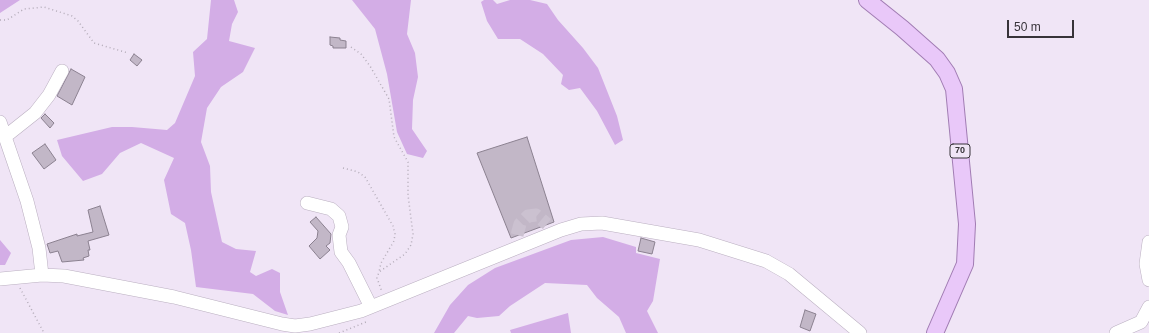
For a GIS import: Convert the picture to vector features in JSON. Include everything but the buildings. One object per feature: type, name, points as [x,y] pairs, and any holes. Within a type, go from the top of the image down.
[{"type":"main road","name":"70","points":[[867,0],[937,59],[947,73],[954,89],[967,224],[965,264],[935,333]]},
{"type":"street","points":[[3,134],[35,113],[49,95],[62,71]]},
{"type":"street","points":[[0,122],[40,248],[42,275]]},
{"type":"street","points":[[307,204],[331,209],[339,216],[342,227],[339,235],[341,252],[350,263],[371,307]]},
{"type":"street","points":[[0,279],[42,275],[64,276],[174,297],[295,326],[333,319],[371,307],[518,241],[550,229],[581,224],[602,223],[700,240],[766,261],[790,274],[846,328],[860,333]]},
{"type":"street","points":[[1149,242],[1146,264],[1149,280]]},
{"type":"street","points":[[1116,333],[1140,322],[1149,307]]},
{"type":"path","points":[[0,20],[7,20],[24,9],[44,7],[72,16],[78,21],[94,43],[128,53]]},
{"type":"path","points":[[351,47],[361,54],[370,66],[389,99],[394,137],[408,162],[408,195],[413,234],[411,245],[405,254],[379,272]]},
{"type":"path","points":[[343,168],[358,172],[365,177],[393,226],[395,234],[394,241],[381,263],[377,278],[378,284],[386,301]]},
{"type":"path","points":[[15,277],[44,333]]},
{"type":"shaded area","points":[[0,0],[20,0],[0,13]]},
{"type":"shaded area","points":[[211,0],[234,0],[238,12],[232,24],[229,41],[255,48],[243,72],[221,87],[207,108],[201,142],[210,166],[211,192],[222,242],[236,249],[256,251],[250,272],[256,276],[272,269],[280,273],[280,292],[288,315],[275,311],[253,294],[196,287],[191,250],[185,223],[171,214],[164,180],[174,158],[141,143],[120,153],[102,174],[83,181],[62,156],[57,140],[112,127],[167,130],[175,123],[195,76],[193,52],[207,39]]},
{"type":"shaded area","points":[[352,0],[411,0],[407,34],[415,53],[418,77],[413,100],[412,129],[427,151],[423,158],[407,154],[397,132],[387,74],[375,29]]},
{"type":"shaded area","points":[[484,0],[493,0],[497,4],[510,0],[530,0],[547,4],[558,20],[583,48],[598,68],[617,116],[623,140],[615,145],[597,111],[580,88],[569,90],[561,84],[563,75],[543,54],[520,39],[498,39],[487,21],[481,2]]},
{"type":"shaded area","points":[[603,237],[636,247],[636,253],[660,259],[653,301],[647,311],[658,333],[626,333],[619,317],[597,298],[587,285],[545,283],[510,306],[499,316],[477,318],[468,316],[454,333],[434,333],[450,305],[468,285],[495,268],[571,240]]},
{"type":"shaded area","points":[[0,240],[11,253],[5,265],[0,265]]},
{"type":"shaded area","points":[[568,313],[571,333],[511,333],[510,330]]},
{"type":"tunnel","points":[[517,235],[520,224],[528,216],[536,215],[547,224]]}]
